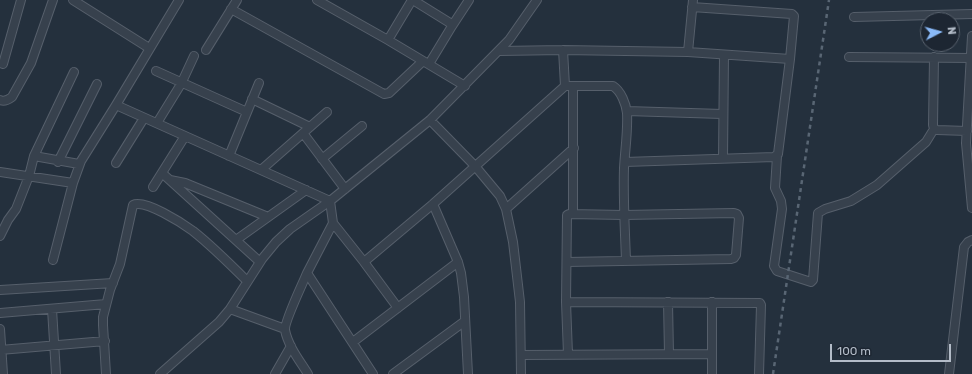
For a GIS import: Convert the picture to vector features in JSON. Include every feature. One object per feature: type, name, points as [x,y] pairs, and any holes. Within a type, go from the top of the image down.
[{"type":"street","points":[[2,64],[21,0]]},
{"type":"street","points":[[0,100],[2,101],[12,97],[31,63],[53,0]]},
{"type":"street","points":[[73,0],[149,48]]},
{"type":"street","points":[[53,260],[79,164],[179,0]]},
{"type":"street","points":[[206,50],[237,0]]},
{"type":"street","points":[[317,0],[465,86]]},
{"type":"street","points":[[388,40],[412,0],[450,23],[452,26]]},
{"type":"street","points":[[231,8],[384,94],[389,93],[426,62],[469,0]]},
{"type":"street","points":[[160,374],[219,322],[230,309],[260,262],[276,242],[290,229],[330,201],[430,120],[499,51],[520,27],[538,0]]},
{"type":"street","points":[[688,52],[693,3],[792,14],[794,18],[790,59],[777,156],[775,188],[782,209],[774,266],[777,271],[811,282],[813,280],[818,213],[825,209],[851,201],[877,185],[926,142],[934,129],[934,57]]},
{"type":"street","points":[[854,17],[972,14]]},
{"type":"street","points":[[972,36],[972,58],[966,143],[972,208]]},
{"type":"street","points":[[499,51],[563,50],[688,52],[790,59]]},
{"type":"street","points":[[563,50],[569,86],[574,148],[573,214]]},
{"type":"street","points":[[723,158],[722,114],[724,55]]},
{"type":"street","points":[[156,123],[181,84],[194,56]]},
{"type":"street","points":[[849,56],[972,58]]},
{"type":"street","points":[[0,236],[8,220],[16,209],[29,176],[34,156],[74,72]]},
{"type":"street","points":[[156,72],[246,112]]},
{"type":"street","points":[[229,156],[259,83]]},
{"type":"street","points":[[58,162],[97,84]]},
{"type":"street","points":[[364,262],[569,86],[613,86],[621,93],[626,111],[627,129],[624,215],[626,261]]},
{"type":"street","points":[[252,99],[310,127]]},
{"type":"street","points":[[116,105],[330,201]]},
{"type":"street","points":[[626,111],[722,114]]},
{"type":"street","points":[[261,170],[327,112]]},
{"type":"street","points":[[116,163],[144,118]]},
{"type":"street","points":[[430,120],[475,166],[500,196],[506,208],[513,242],[520,302],[521,374]]},
{"type":"street","points":[[322,159],[362,126]]},
{"type":"street","points":[[934,129],[967,131]]},
{"type":"street","points":[[303,134],[345,189]]},
{"type":"street","points":[[153,187],[185,136]]},
{"type":"street","points":[[506,208],[574,148]]},
{"type":"street","points":[[34,156],[58,162],[79,164]]},
{"type":"street","points":[[625,162],[777,156]]},
{"type":"street","points":[[0,172],[73,183]]},
{"type":"street","points":[[162,173],[260,262]]},
{"type":"street","points":[[170,180],[185,183],[268,217]]},
{"type":"street","points":[[236,240],[306,190]]},
{"type":"street","points":[[330,201],[333,223],[398,308]]},
{"type":"street","points":[[106,374],[103,325],[106,304],[120,264],[131,208],[133,205],[139,203],[151,207],[193,231],[247,281]]},
{"type":"street","points":[[433,204],[458,262],[461,273],[464,297],[468,374]]},
{"type":"street","points":[[567,262],[734,258],[739,218],[737,214],[734,213],[624,215],[569,214],[566,217],[566,302],[568,354]]},
{"type":"street","points":[[308,374],[291,346],[285,329],[293,305],[333,223]]},
{"type":"street","points":[[948,374],[964,247],[972,240]]},
{"type":"street","points":[[353,342],[458,262]]},
{"type":"street","points":[[308,273],[374,374]]},
{"type":"street","points":[[0,290],[113,283]]},
{"type":"street","points":[[566,302],[757,303],[761,305],[759,374]]},
{"type":"street","points":[[668,302],[669,354]]},
{"type":"street","points":[[712,302],[712,374]]},
{"type":"street","points":[[0,313],[106,304]]},
{"type":"street","points":[[52,309],[56,374]]},
{"type":"street","points":[[230,309],[285,329]]},
{"type":"street","points":[[393,374],[465,320]]},
{"type":"street","points":[[0,329],[2,374]]},
{"type":"street","points":[[1,350],[105,342]]},
{"type":"street","points":[[275,374],[291,346]]},
{"type":"street","points":[[521,355],[712,354]]},
{"type":"railway","points":[[773,374],[829,0]]}]
